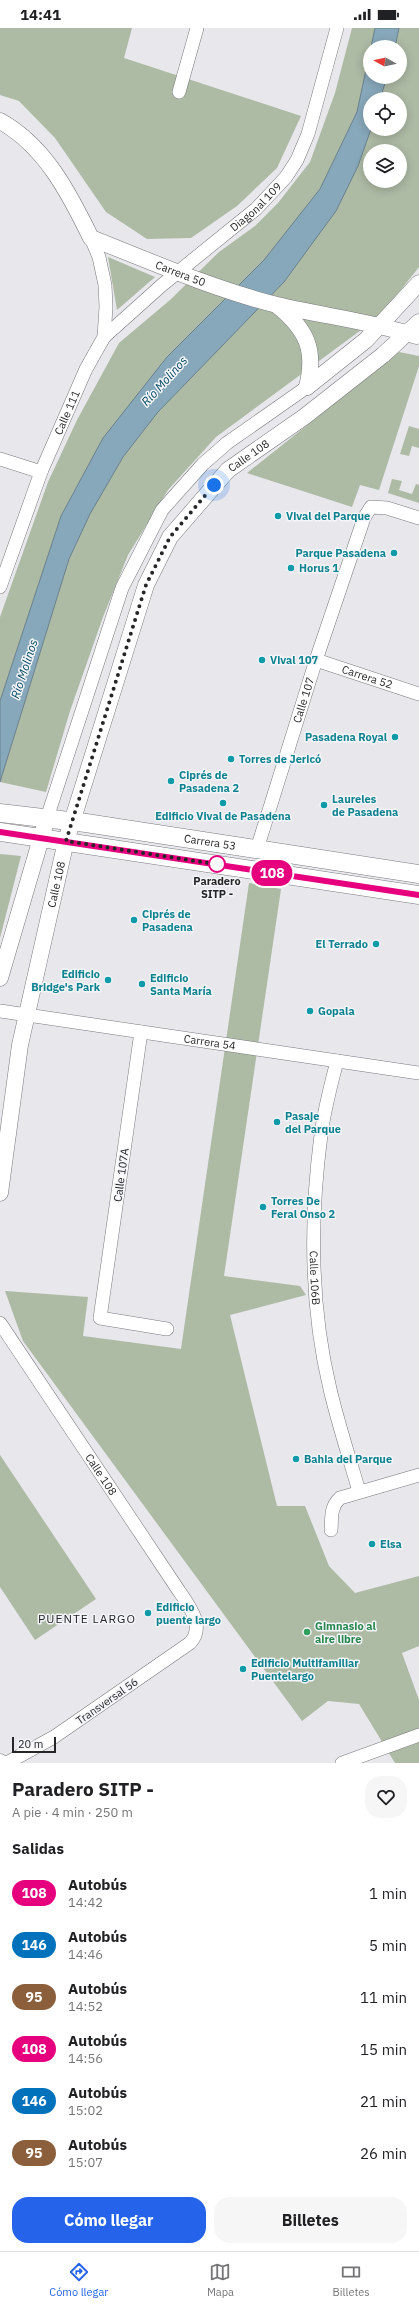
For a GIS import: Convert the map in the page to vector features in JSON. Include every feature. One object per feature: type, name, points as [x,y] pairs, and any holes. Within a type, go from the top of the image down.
[{"type":"main road","name":"Carrera 53","points":[[0,813],[73,821],[419,874]]},
{"type":"main road","name":"Carrera 53","points":[[0,832],[419,895]]},
{"type":"street","points":[[179,92],[197,28]]},
{"type":"street","name":"Diagonal 109","points":[[104,338],[178,272],[256,210],[286,177],[297,160],[308,134],[337,28]]},
{"type":"street","points":[[0,121],[12,128],[49,164],[63,185],[91,238]]},
{"type":"street","name":"Carrera 50","points":[[91,238],[224,290],[272,303],[414,335]]},
{"type":"street","name":"Calle 111","points":[[0,587],[41,472],[86,368],[104,338],[106,307],[105,285],[99,257],[91,238]]},
{"type":"street","name":"Calle 108","points":[[0,978],[41,837],[122,588],[162,510],[202,464],[227,443],[307,387],[380,327],[419,283]]},
{"type":"street","points":[[272,303],[290,316],[306,339],[311,353],[310,373],[307,387]]},
{"type":"street","name":"Calle 108","points":[[0,1193],[20,1045],[66,841],[146,585],[170,537],[228,470],[304,417],[414,335],[419,322]]},
{"type":"street","points":[[0,459],[41,472]]},
{"type":"street","name":"Calle 107","points":[[257,849],[316,660],[364,518],[371,507],[387,508],[419,518]]},
{"type":"street","name":"Carrera 52","points":[[316,660],[419,694]]},
{"type":"street","name":"Carrera 54","points":[[0,1011],[419,1073]]},
{"type":"street","name":"Calle 107A","points":[[142,1032],[100,1318],[167,1329]]},
{"type":"street","name":"Calle 106B","points":[[337,1061],[321,1134],[315,1185],[313,1207],[314,1281],[323,1352],[330,1389],[359,1491]]},
{"type":"street","name":"Calle 108","points":[[0,1323],[175,1585],[193,1614],[197,1628]]},
{"type":"street","points":[[332,1530],[335,1503],[340,1498],[359,1491],[419,1475]]},
{"type":"street","name":"Transversal 56","points":[[7,1763],[54,1737],[190,1643],[197,1634],[197,1628]]},
{"type":"street","points":[[342,1763],[419,1735]]},
{"type":"green space","points":[[0,28],[132,28],[124,58],[301,116],[277,168],[237,206],[191,238],[147,239],[106,212],[55,138],[19,101],[0,95]]},
{"type":"green space","points":[[352,28],[419,28],[419,267],[380,316],[216,437],[168,490],[128,555],[103,617],[70,711],[46,792],[0,782],[0,617],[48,482],[77,420],[119,343],[170,300],[219,252],[255,226],[278,203],[310,162],[335,93]]},
{"type":"green space","points":[[108,257],[155,277],[117,310]]},
{"type":"green space","points":[[399,352],[419,356],[419,366],[379,490],[360,485],[352,507],[247,473]]},
{"type":"green space","points":[[409,426],[419,429],[419,448],[412,446],[409,456],[400,454]]},
{"type":"green space","points":[[392,479],[402,481],[399,490],[412,494],[416,484],[419,485],[419,503],[388,493]]},
{"type":"green space","points":[[0,854],[21,856],[0,938]]},
{"type":"green space","points":[[249,883],[281,889],[224,1276],[300,1286],[306,1295],[230,1315],[277,1506],[305,1506],[329,1566],[355,1593],[419,1576],[419,1646],[402,1653],[419,1700],[419,1763],[395,1763],[359,1704],[328,1701],[302,1721],[23,1341],[5,1291],[88,1297],[83,1336],[181,1349]]},
{"type":"green space","points":[[0,1455],[96,1599],[35,1640],[0,1587]]},
{"type":"water","points":[[375,28],[399,28],[396,40],[372,40]]},
{"type":"water","name":"Río Molinos","points":[[363,84],[385,84],[382,92],[363,92],[363,136],[369,136],[366,144],[363,144],[363,152],[358,166],[336,211],[284,282],[158,412],[123,457],[90,514],[69,559],[0,782],[0,701],[61,516],[103,438],[167,357],[264,260],[320,189],[357,112]]},
{"type":"bus line","name":"108","points":[[0,832],[419,895]]},
{"type":"place","name":"Vival del Parque","points":[[278,516]]},
{"type":"place","name":"Parque Pasadena","points":[[394,553]]},
{"type":"place","name":"Horus 1","points":[[291,568]]},
{"type":"place","name":"Vival 107","points":[[262,660]]},
{"type":"place","name":"Pasadena Royal","points":[[395,737]]},
{"type":"place","name":"Torres de Jericó","points":[[231,759]]},
{"type":"place","name":"Ciprés de Pasadena 2","points":[[171,781]]},
{"type":"place","name":"Edificio Vival de Pasadena","points":[[223,803]]},
{"type":"place","name":"Laureles de Pasadena","points":[[324,805]]},
{"type":"place","name":"Paradero SITP -","points":[[217,864]]},
{"type":"place","name":"Ciprés de Pasadena","points":[[134,920]]},
{"type":"place","name":"El Terrado","points":[[376,944]]},
{"type":"place","name":"Edificio Bridge's Park","points":[[108,980]]},
{"type":"place","name":"Edificio Santa María","points":[[142,984]]},
{"type":"place","name":"Gopala","points":[[310,1011]]},
{"type":"place","name":"Pasaje del Parque","points":[[277,1122]]},
{"type":"place","name":"Torres De Feral Onso 2","points":[[263,1207]]},
{"type":"place","name":"Bahia del Parque","points":[[296,1459]]},
{"type":"place","name":"Elsa","points":[[372,1544]]},
{"type":"place","name":"Edificio puente largo","points":[[148,1613]]},
{"type":"place","name":"Gimnasio al aire libre","points":[[307,1632]]},
{"type":"place","name":"Edificio Multifamiliar Puentelargo","points":[[243,1669]]},
{"type":"district","name":"PUENTE LARGO","points":[[87,1618]]},
{"type":"route","points":[[214,485],[170,537],[146,585],[66,841],[221,865],[217,864]]}]
